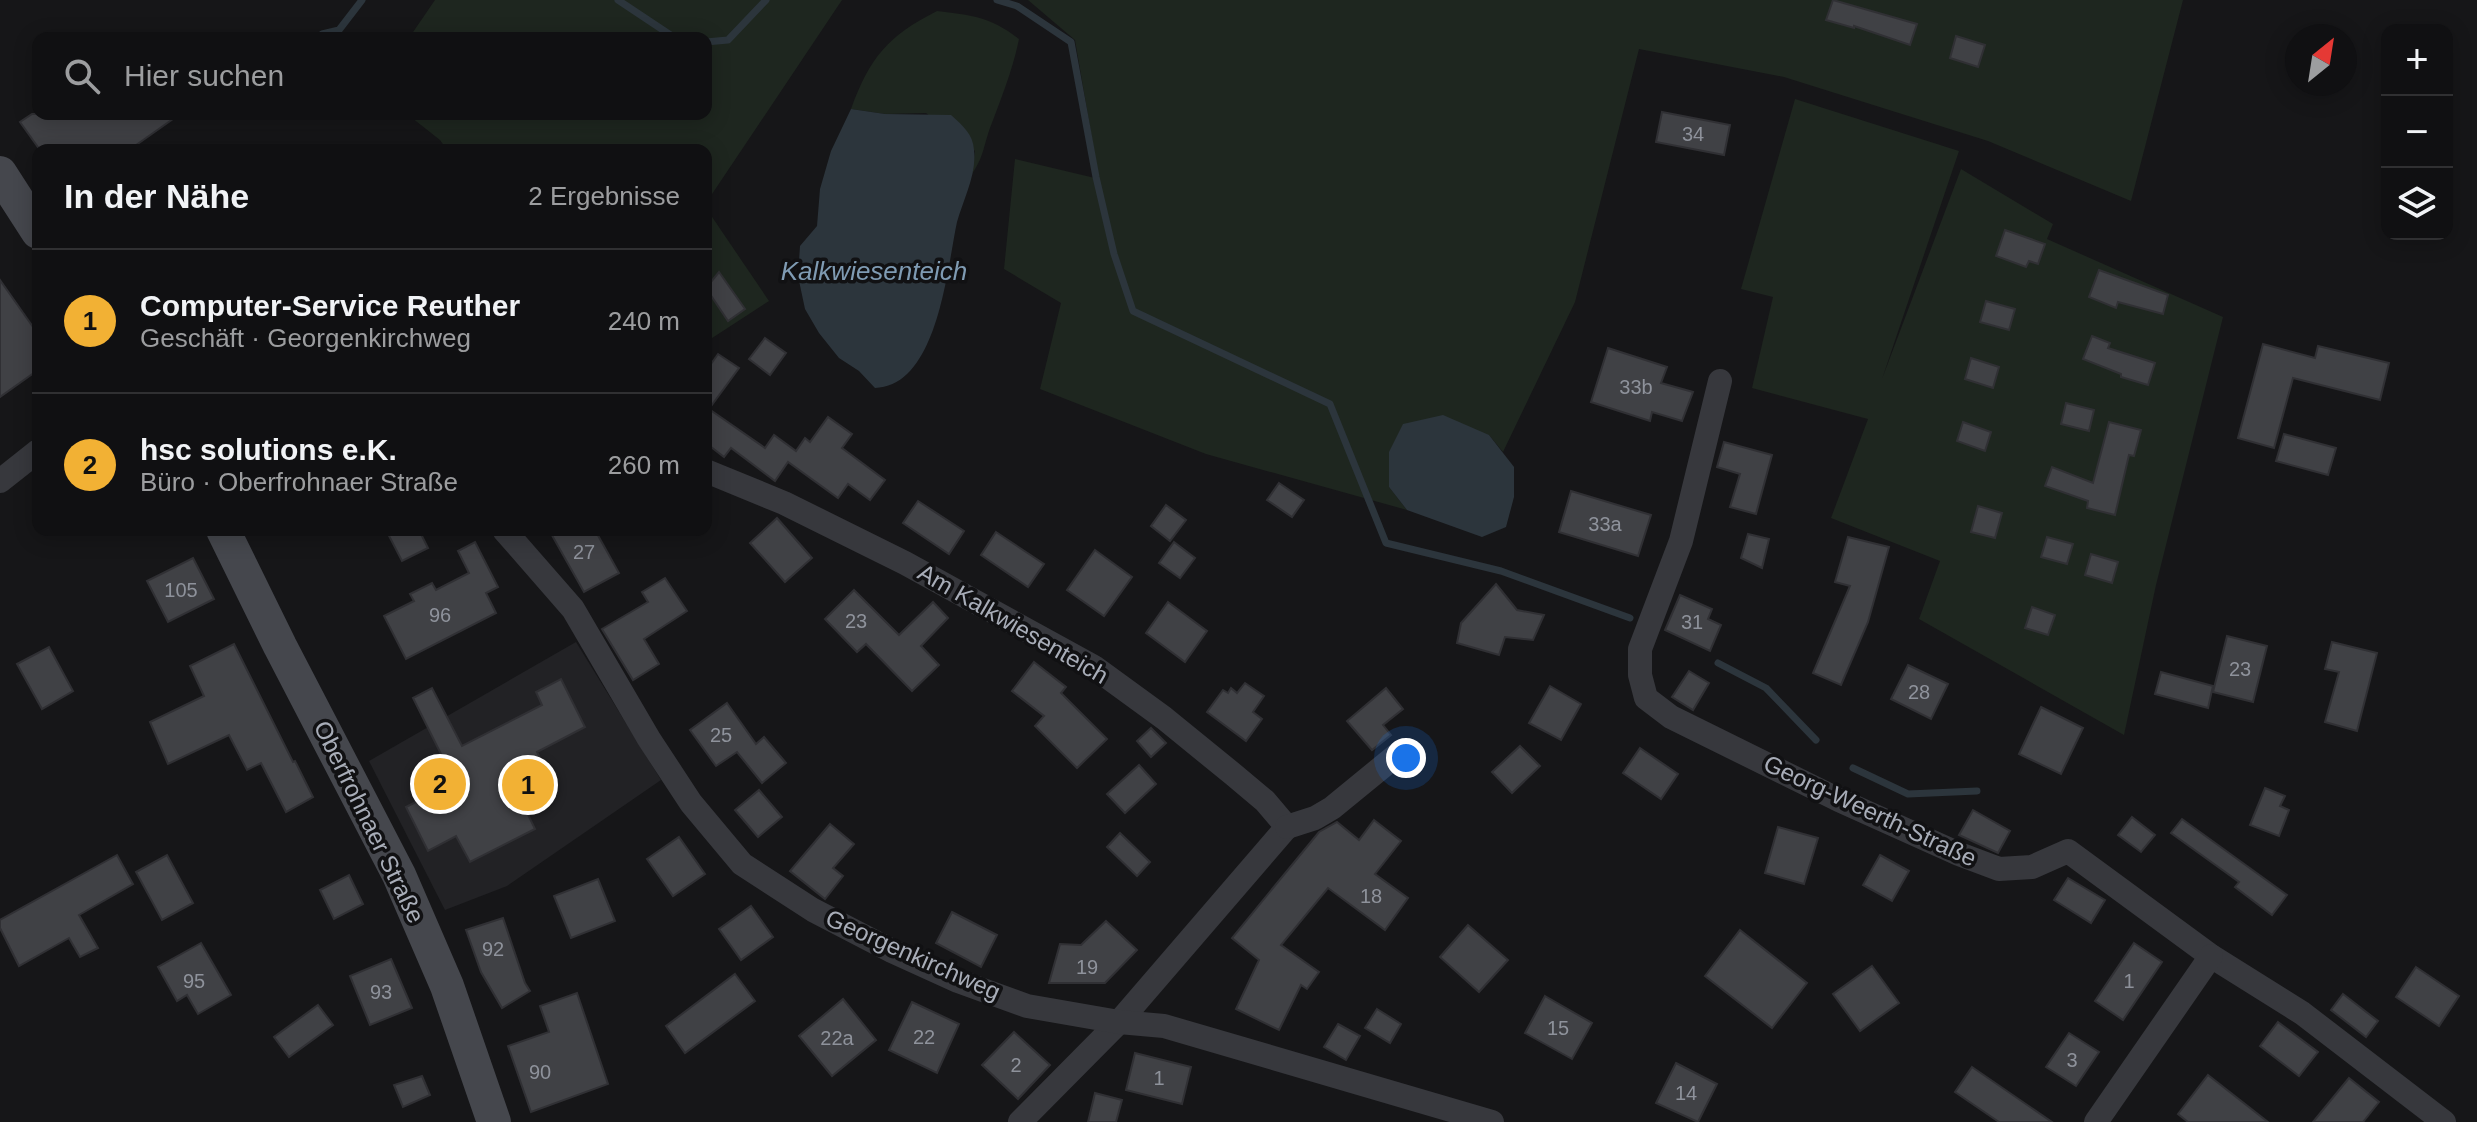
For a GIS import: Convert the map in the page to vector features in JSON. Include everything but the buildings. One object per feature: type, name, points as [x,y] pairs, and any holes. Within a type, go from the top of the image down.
[{"type":"main road","points":[[5,193],[32,225]]},
{"type":"main road","name":"Oberfrohnaer Straße","points":[[226,536],[399,875],[447,986],[494,1122]]},
{"type":"street","name":"Georg-Weerth-Straße","points":[[1720,381],[1681,541],[1640,649],[1640,675],[1646,698],[1671,717],[1839,800],[1999,869],[2032,867],[2068,851],[2211,956],[2302,1013],[2444,1122]]},
{"type":"street","points":[[0,481],[32,456]]},
{"type":"street","name":"Am Kalkwiesenteich","points":[[712,473],[784,503],[905,563],[1094,667],[1234,775],[1265,801],[1287,827]]},
{"type":"street","name":"Georgenkirchweg","points":[[512,536],[573,609],[649,739],[691,803],[742,864],[813,910],[958,981],[1027,1006],[1119,1022],[1164,1026],[1492,1122]]},
{"type":"street","points":[[1020,1122],[1119,1022],[1287,827],[1315,818],[1332,808],[1398,754]]},
{"type":"street","points":[[2096,1122],[2211,956]]},
{"type":"shaded area","points":[[435,0],[842,0],[712,194],[712,144],[443,144],[415,120],[712,120],[712,32],[413,32]]},
{"type":"shaded area","points":[[1028,0],[2183,0],[2131,201],[1988,141],[1784,77],[1639,49],[1575,302],[1503,452],[1489,435],[1389,487],[1407,510],[1206,454],[1040,389],[1061,303],[1004,269],[1015,159],[1099,179],[1075,40]]},
{"type":"shaded area","points":[[937,11],[980,18],[1019,39],[981,157],[972,174],[975,151],[926,113],[885,114],[851,109],[866,75],[883,50],[893,39]]},
{"type":"shaded area","points":[[1795,99],[1959,151],[1882,379],[1961,169],[2053,224],[2047,239],[2223,317],[2156,585],[2124,735],[1919,619],[1940,561],[1831,518],[1868,419],[1752,388],[1773,297],[1741,289]]},
{"type":"shaded area","points":[[712,217],[769,301],[712,338]]},
{"type":"shaded area","points":[[576,642],[661,780],[507,886],[445,910],[369,761]]},
{"type":"water","name":"Kalkwiesenteich","points":[[851,109],[885,114],[951,115],[969,135],[974,150],[972,178],[957,222],[936,322],[926,347],[913,368],[896,382],[875,388],[859,371],[839,358],[819,333],[805,309],[798,276],[800,246],[817,226],[820,189],[831,151]]},
{"type":"water","points":[[1443,415],[1489,435],[1514,467],[1514,497],[1506,527],[1482,537],[1407,510],[1389,487],[1389,452],[1403,424]]},
{"type":"waterway","points":[[330,32],[339,30],[362,0]]},
{"type":"waterway","points":[[618,0],[666,32]]},
{"type":"waterway","points":[[712,41],[728,40],[766,0]]},
{"type":"waterway","points":[[997,0],[1017,6],[1071,42],[1096,177],[1114,254],[1133,311],[1330,404],[1386,543],[1501,571],[1630,618]]},
{"type":"waterway","points":[[1718,663],[1766,688],[1816,740]]},
{"type":"waterway","points":[[1853,768],[1908,794],[1977,791]]},
{"type":"place","name":"hsc solutions e.K.","points":[[440,784]]},
{"type":"place","name":"Computer-Service Reuther","points":[[528,785]]}]
